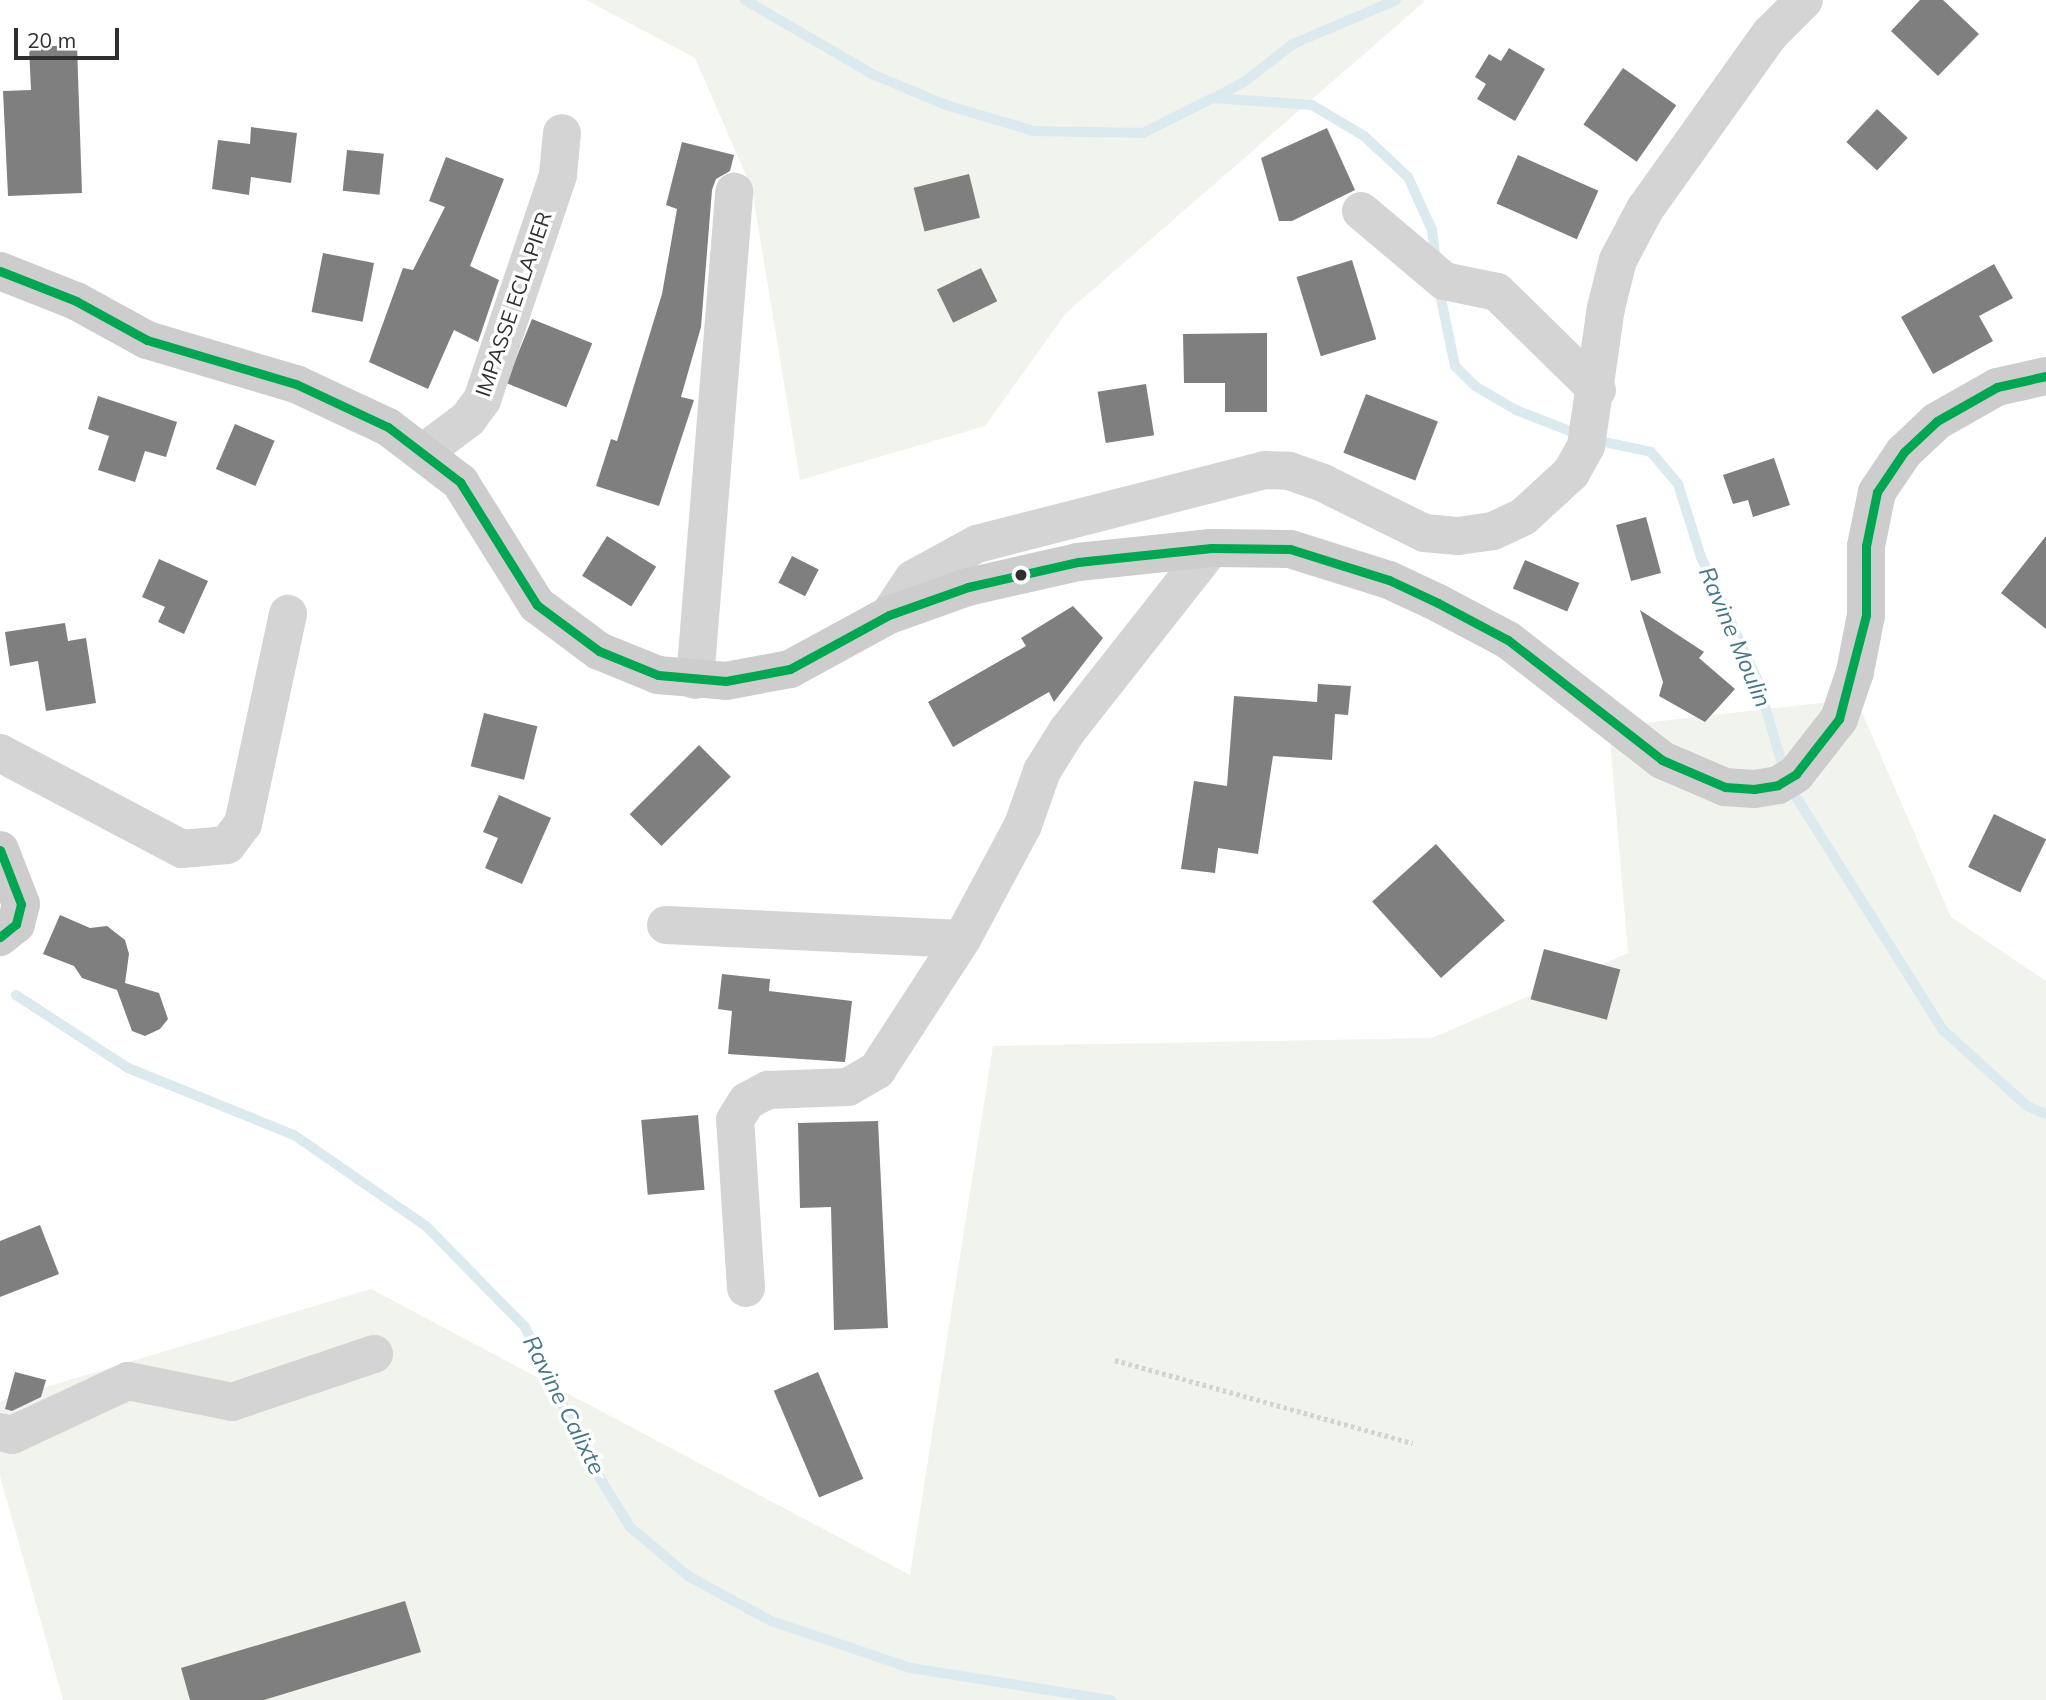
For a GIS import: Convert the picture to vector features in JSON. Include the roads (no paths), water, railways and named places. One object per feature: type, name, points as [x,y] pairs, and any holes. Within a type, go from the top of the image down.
[{"type":"main road","points":[[0,271],[76,301],[147,340],[341,401],[424,452],[460,482],[537,605],[599,651],[658,675],[695,680],[790,669],[888,615],[968,587],[1078,562],[1211,548],[1314,553],[1389,580],[1508,640],[1662,760],[1725,787],[1754,789],[1778,785],[1811,757],[1839,719],[1856,672],[1866,615],[1866,546],[1877,492],[1904,452],[1937,421],[1997,387],[2046,376]]},
{"type":"main road","points":[[0,937],[16,924],[21,904],[4,860]]},
{"type":"street","points":[[888,615],[913,579],[977,544],[1265,470],[1289,471],[1323,483],[1424,533],[1458,536],[1493,531],[1523,516],[1571,473],[1586,446],[1615,272],[1645,209],[1770,34],[1804,0]]},
{"type":"street","name":"IMPASSE ECLAPIER","points":[[424,452],[468,419],[482,400],[558,175],[562,133]]},
{"type":"street","points":[[695,680],[734,192]]},
{"type":"street","points":[[1360,211],[1444,281],[1497,292],[1597,390]]},
{"type":"street","points":[[746,1288],[734,1120],[747,1101],[768,1090],[848,1087],[864,1081],[877,1070],[962,939],[1067,731],[1211,548]]},
{"type":"street","points":[[0,753],[182,849],[227,845],[243,824],[288,614]]},
{"type":"street","points":[[666,925],[962,939]]},
{"type":"street","points":[[0,1432],[12,1436],[128,1381],[232,1402],[374,1354]]},
{"type":"waterway","name":"Ravine Moulin","points":[[745,0],[872,74],[946,105],[1034,131],[1143,133],[1213,98],[1312,105],[1364,136],[1408,177],[1432,230],[1436,261]]},
{"type":"waterway","points":[[1214,98],[1244,82],[1293,44],[1396,0]]},
{"type":"waterway","name":"Ravine Moulin","points":[[1440,294],[1455,366],[1475,386],[1516,410],[1580,435]]},
{"type":"waterway","name":"Ravine Moulin","points":[[1595,440],[1651,452],[1678,484],[1701,557],[1757,679],[1788,784],[1943,1030],[2027,1106],[2046,1114]]},
{"type":"waterway","name":"Ravine Calixte","points":[[16,995],[128,1068],[294,1135],[426,1226],[525,1327],[593,1467],[630,1527],[688,1576],[771,1621],[911,1668],[1111,1700]]}]
